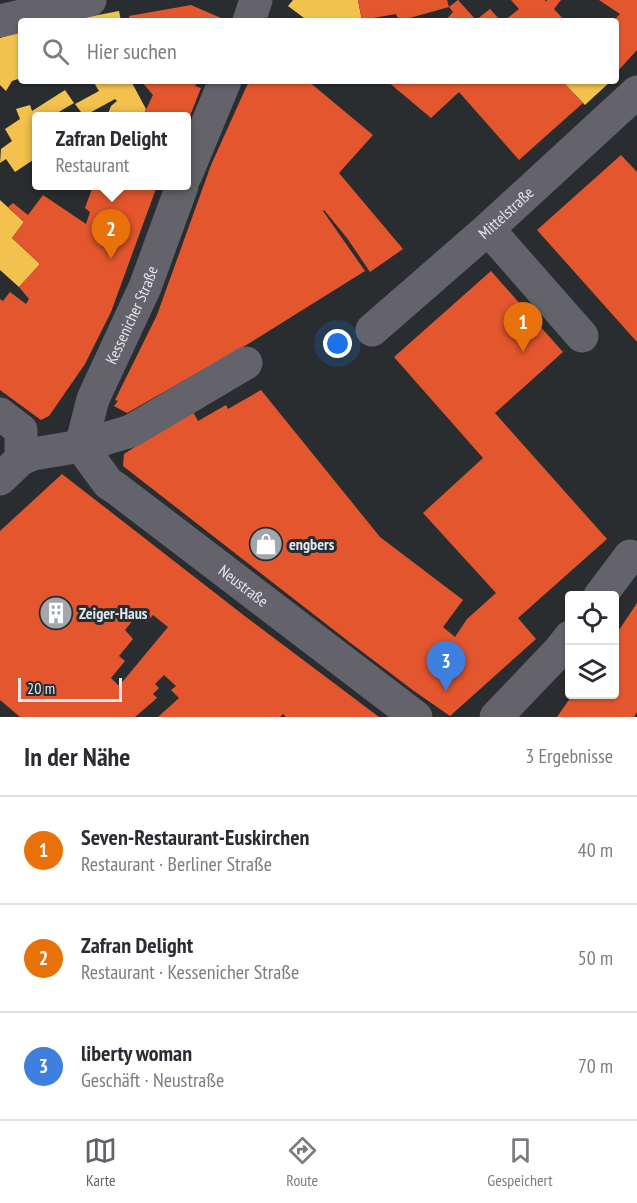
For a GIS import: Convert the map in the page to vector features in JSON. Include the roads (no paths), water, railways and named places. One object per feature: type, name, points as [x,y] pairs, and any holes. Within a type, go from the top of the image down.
[{"type":"street","points":[[0,21],[90,0]]},
{"type":"street","points":[[250,18],[256,0]]},
{"type":"street","points":[[191,163],[224,84]]},
{"type":"street","name":"Mittelstraße","points":[[372,330],[488,229],[637,92]]},
{"type":"street","name":"Kessenicher Straße","points":[[81,446],[93,399],[145,287],[181,190]]},
{"type":"street","points":[[488,229],[582,336]]},
{"type":"street","points":[[11,469],[33,454],[81,446],[130,430],[246,363]]},
{"type":"street","points":[[0,414],[21,430],[11,469]]},
{"type":"street","name":"Neustraße","points":[[81,446],[108,483],[416,717]]},
{"type":"street","points":[[604,591],[630,556]]},
{"type":"street","points":[[496,717],[565,643]]},
{"type":"place","name":"Zafran Delight","points":[[111,259]]},
{"type":"place","name":"Seven-Restaurant-Euskirchen","points":[[523,352]]},
{"type":"place","name":"engbers","points":[[266,544]]},
{"type":"place","name":"Zeiger-Haus","points":[[56,613]]},
{"type":"place","name":"liberty woman","points":[[446,691]]}]
